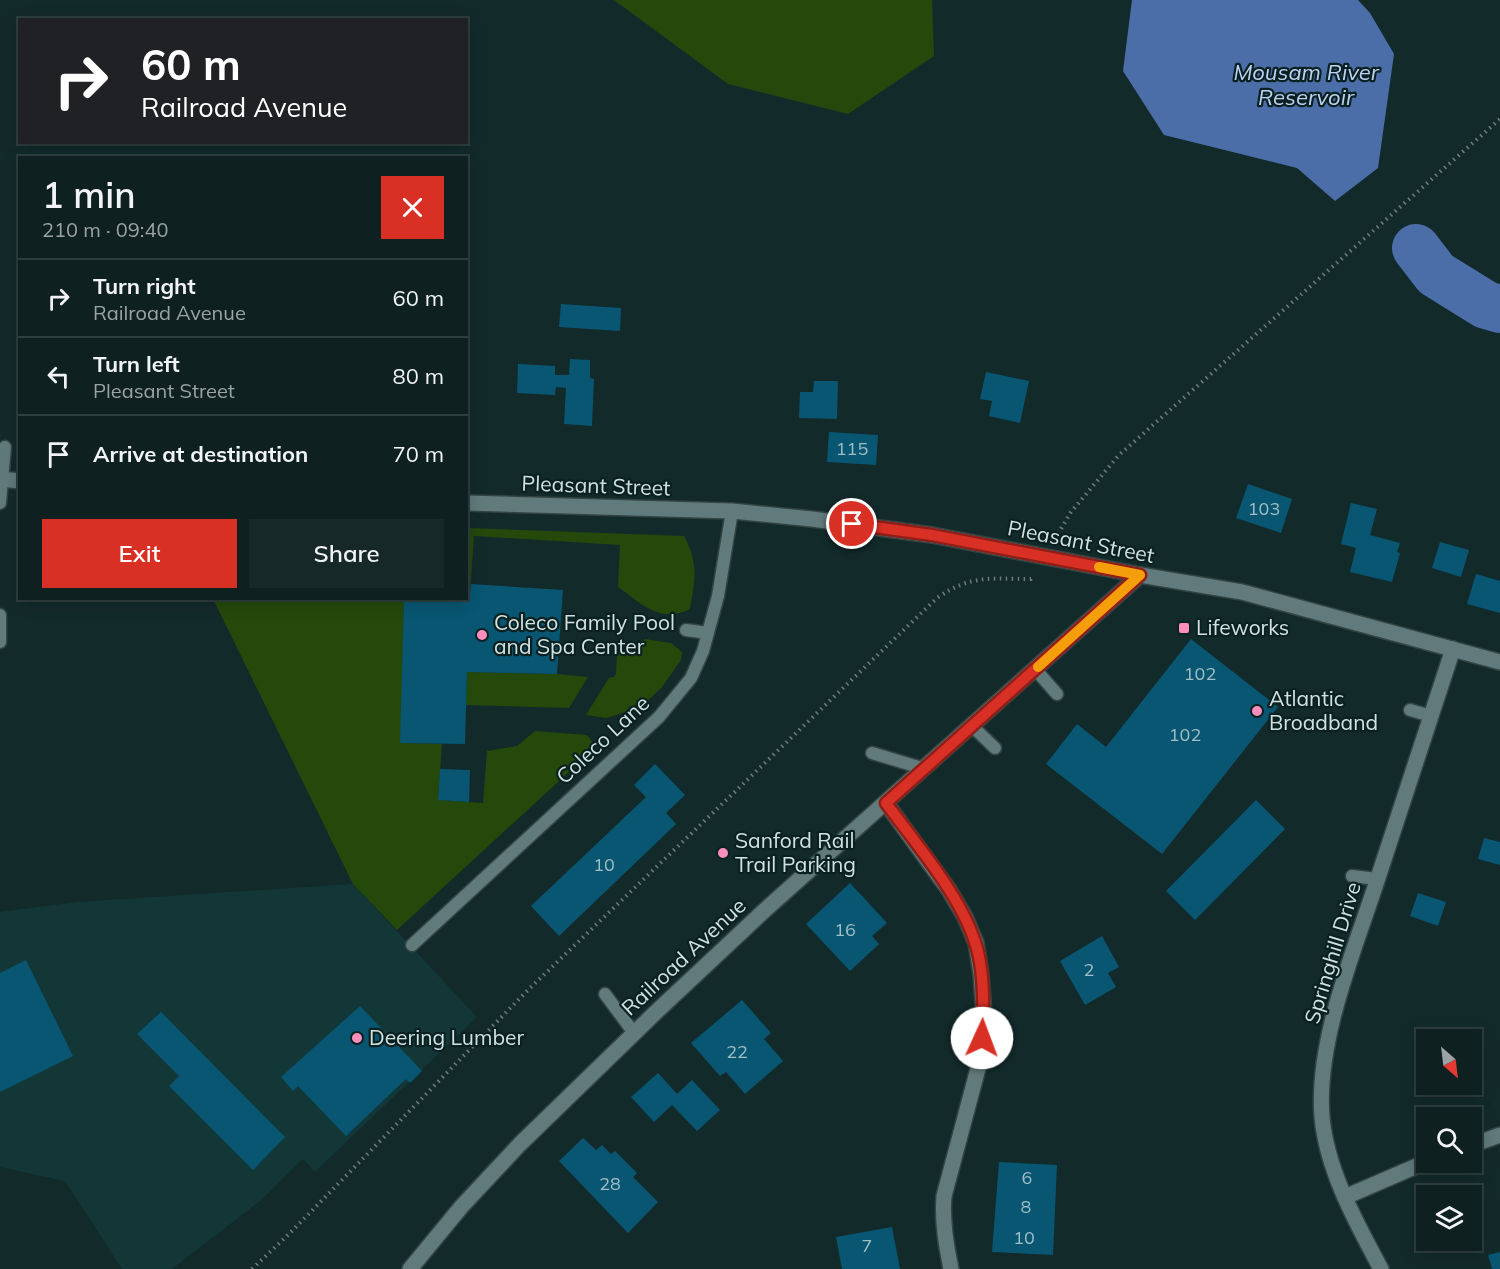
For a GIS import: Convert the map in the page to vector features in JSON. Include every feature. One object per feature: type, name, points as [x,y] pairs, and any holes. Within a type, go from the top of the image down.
[{"type":"street","points":[[1,479],[18,481]]},
{"type":"street","name":"Pleasant Street","points":[[468,503],[732,511],[932,535],[1242,592],[1500,662]]},
{"type":"street","name":"Railroad Avenue","points":[[410,1269],[462,1206],[513,1152],[634,1033],[765,910],[1140,575]]},
{"type":"street","name":"Springhill Drive","points":[[1381,1269],[1345,1197],[1327,1148],[1322,1115],[1324,1059],[1336,1006],[1453,649]]},
{"type":"street","points":[[886,803],[949,890],[965,917],[976,943],[981,974],[984,1015],[980,1061],[944,1196],[942,1215],[951,1269]]},
{"type":"street","points":[[1482,1141],[1500,1135]]},
{"type":"street","points":[[1345,1197],[1416,1166]]},
{"type":"lane","points":[[0,503],[5,447]]},
{"type":"lane","name":"Coleco Lane","points":[[411,945],[659,717],[691,678],[703,651],[718,596],[732,511]]},
{"type":"lane","points":[[0,616],[0,642]]},
{"type":"lane","points":[[686,630],[708,633]]},
{"type":"lane","points":[[1035,669],[1057,694]]},
{"type":"lane","points":[[1410,710],[1431,716]]},
{"type":"lane","points":[[972,726],[994,748]]},
{"type":"lane","points":[[872,753],[925,769]]},
{"type":"lane","points":[[1352,876],[1377,879]]},
{"type":"lane","points":[[605,994],[634,1033]]},
{"type":"path","points":[[1119,455],[1500,119]]},
{"type":"path","points":[[252,1269],[290,1234],[528,990],[937,598]]},
{"type":"shaded area","points":[[353,884],[477,1017],[315,1172],[303,1159],[260,1201],[172,1269],[122,1269],[65,1181],[0,1167],[0,912],[77,902]]},
{"type":"green space","points":[[614,0],[932,0],[934,56],[848,114],[728,84]]},
{"type":"green space","points":[[468,528],[684,536],[694,563],[690,609],[679,613],[660,613],[643,605],[618,587],[620,545],[474,536],[470,593],[468,593]]},
{"type":"green space","points":[[213,600],[404,600],[401,743],[442,744],[438,800],[483,803],[487,751],[517,746],[535,731],[587,735],[596,747],[397,930],[353,884]]},
{"type":"green space","points":[[645,639],[671,643],[682,652],[681,660],[662,687],[640,708],[606,718],[586,715],[609,678],[616,674],[617,653]]},
{"type":"green space","points":[[467,672],[588,677],[569,708],[466,705]]},
{"type":"water","name":"Mousam River Reservoir","points":[[1132,0],[1358,0],[1370,13],[1394,54],[1378,168],[1335,201],[1297,168],[1164,135],[1123,71]]},
{"type":"building","points":[[561,304],[621,308],[620,331],[559,327]]},
{"type":"building","points":[[570,359],[590,360],[590,378],[594,379],[592,426],[564,424],[566,388],[556,387],[555,395],[517,393],[518,364],[555,366],[555,375],[569,375]]},
{"type":"building","points":[[986,372],[1029,381],[1020,423],[989,416],[992,401],[980,399]]},
{"type":"building","points":[[814,381],[838,381],[837,419],[799,418],[800,392],[813,392]]},
{"type":"building","points":[[829,432],[878,435],[876,465],[827,462]]},
{"type":"building","points":[[1248,484],[1292,499],[1281,533],[1236,518]]},
{"type":"building","points":[[1351,503],[1377,509],[1370,535],[1400,543],[1397,552],[1400,553],[1392,582],[1350,572],[1356,548],[1341,544]]},
{"type":"building","points":[[1440,542],[1469,550],[1461,577],[1432,568]]},
{"type":"building","points":[[1476,574],[1500,581],[1500,613],[1467,604]]},
{"type":"building","name":"Coleco Family Pool and Spa Center","points":[[471,584],[563,590],[557,674],[467,672],[465,744],[400,743],[404,600],[468,600],[468,593],[470,593]]},
{"type":"building","points":[[1191,639],[1278,707],[1162,854],[1046,764],[1077,724],[1106,747]]},
{"type":"building","points":[[655,764],[685,795],[666,813],[676,824],[559,936],[531,906],[646,797],[634,785]]},
{"type":"building","points":[[440,769],[470,770],[469,802],[438,800]]},
{"type":"building","points":[[1256,800],[1285,829],[1195,920],[1166,891]]},
{"type":"building","points":[[1484,838],[1500,842],[1500,865],[1478,859]]},
{"type":"building","points":[[850,883],[887,923],[872,936],[879,944],[850,971],[806,924]]},
{"type":"building","points":[[1418,893],[1446,902],[1438,926],[1410,916]]},
{"type":"building","points":[[1102,936],[1119,967],[1108,973],[1116,987],[1085,1005],[1060,961]]},
{"type":"building","points":[[26,960],[73,1056],[0,1092],[0,973]]},
{"type":"building","points":[[742,1000],[771,1033],[764,1039],[783,1061],[745,1094],[726,1072],[720,1076],[691,1043]]},
{"type":"building","name":"Deering Lumber","points":[[360,1006],[422,1071],[410,1083],[406,1079],[346,1136],[298,1086],[293,1091],[281,1077]]},
{"type":"building","points":[[161,1012],[285,1137],[253,1170],[169,1086],[179,1076],[137,1034]]},
{"type":"building","points":[[658,1073],[677,1094],[692,1080],[720,1110],[697,1131],[672,1105],[654,1122],[631,1097]]},
{"type":"building","points":[[583,1138],[596,1150],[602,1145],[611,1154],[615,1151],[637,1173],[633,1177],[658,1202],[628,1233],[559,1161]]},
{"type":"building","points":[[999,1162],[1057,1165],[1053,1255],[992,1252]]},
{"type":"building","points":[[892,1227],[900,1269],[842,1269],[836,1237]]},
{"type":"building","points":[[1500,1252],[1500,1269],[1492,1269],[1488,1255]]},
{"type":"waterway","points":[[1416,248],[1436,274],[1486,305],[1500,309]]},
{"type":"slow traffic","points":[[1038,667],[1140,575],[1099,567]]},
{"type":"place","name":"Lifeworks","points":[[1184,628]]},
{"type":"place","name":"Coleco Family Pool and Spa Center","points":[[482,635]]},
{"type":"place","name":"Atlantic Broadband","points":[[1257,711]]},
{"type":"place","name":"Sanford Rail Trail Parking","points":[[723,853]]},
{"type":"place","name":"Deering Lumber","points":[[357,1038]]},
{"type":"route","points":[[852,524],[932,535],[1140,575],[886,803],[949,890],[965,917],[976,943],[984,1015],[982,1038]]}]
